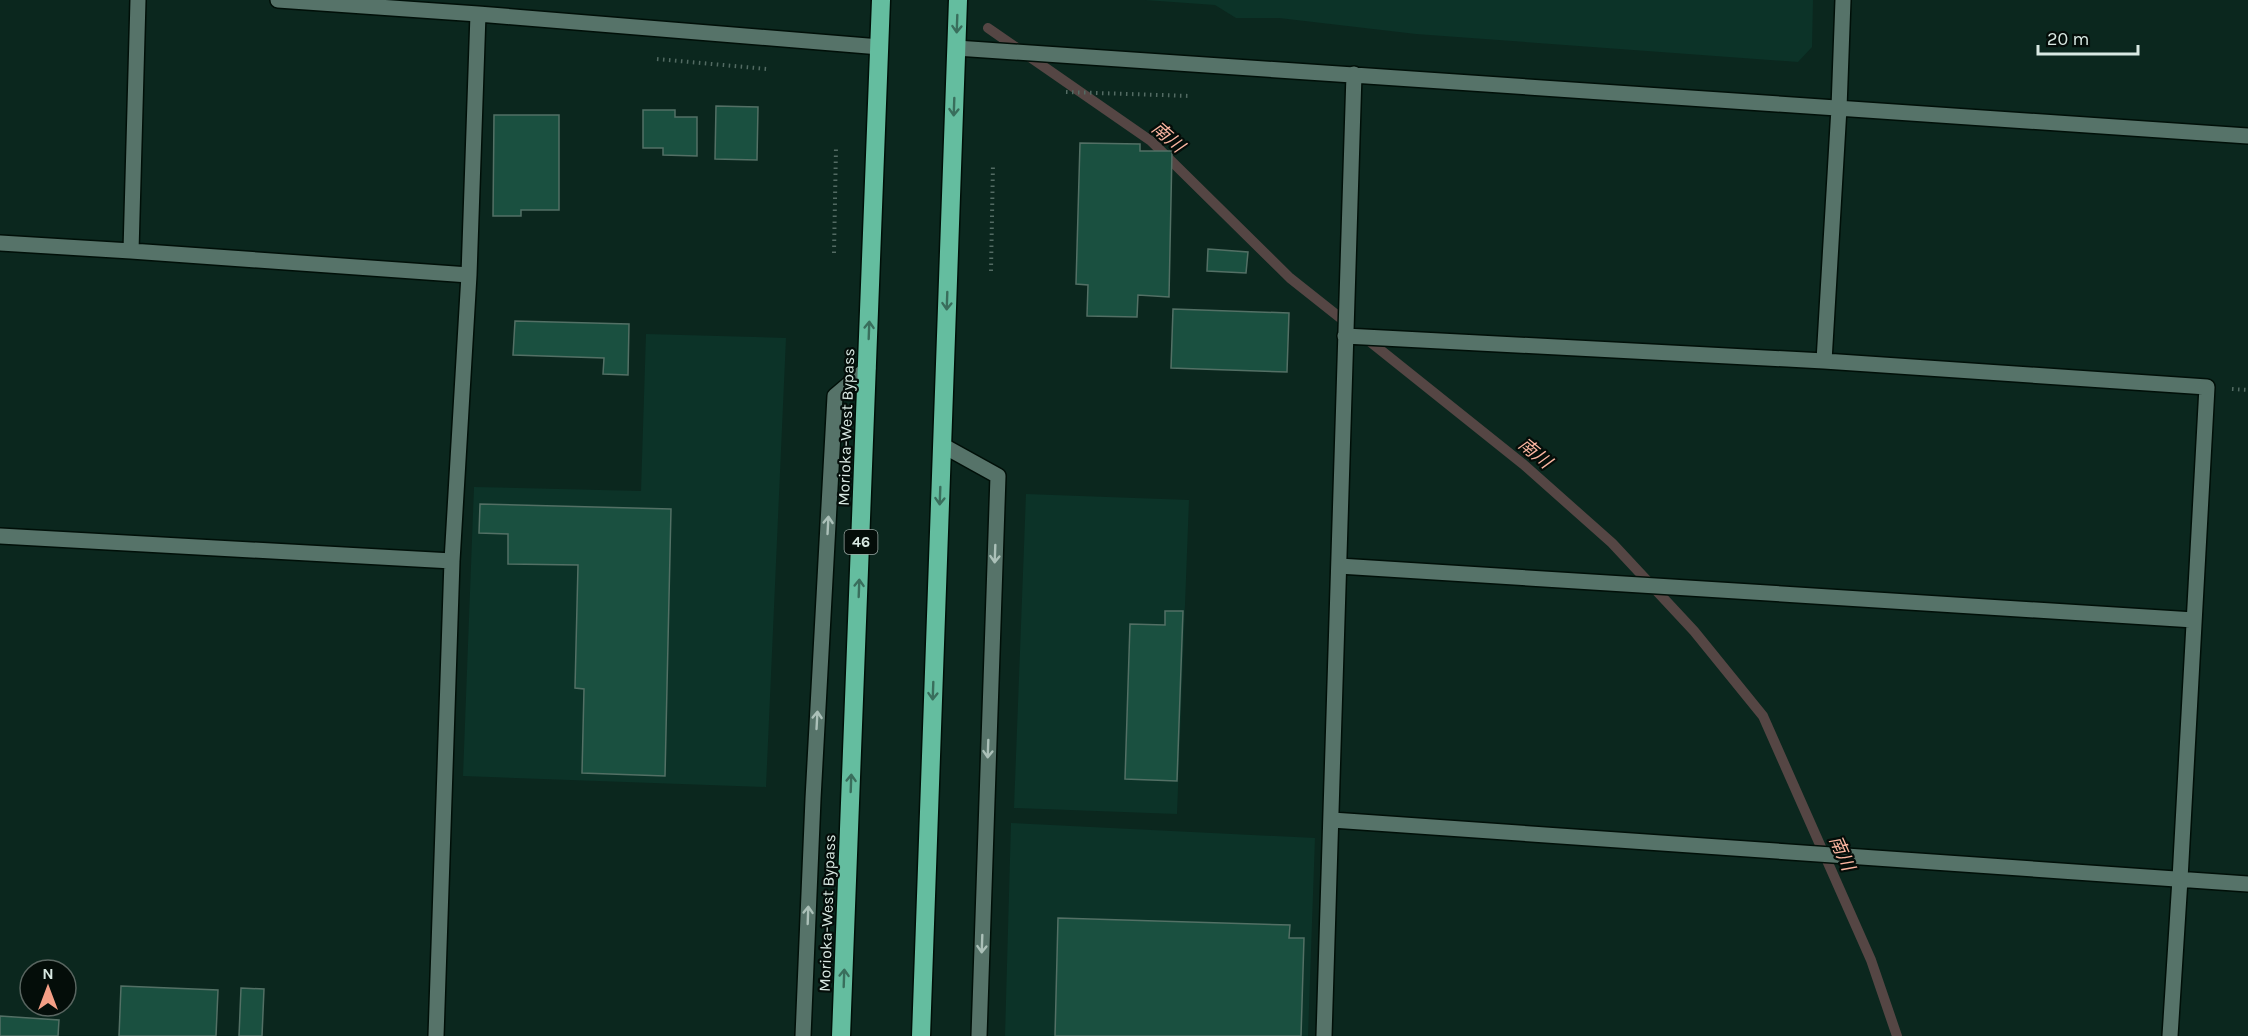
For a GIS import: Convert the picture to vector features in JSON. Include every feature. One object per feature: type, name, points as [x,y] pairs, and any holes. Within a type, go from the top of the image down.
[{"type":"highway","name":"Morioka-West Bypass","points":[[841,1036],[881,0]]},
{"type":"highway","points":[[921,1036],[958,0]]},
{"type":"street","points":[[131,251],[138,0]]},
{"type":"street","points":[[278,0],[399,4],[478,14],[880,47]]},
{"type":"street","points":[[1824,361],[1843,0]]},
{"type":"street","points":[[436,1036],[452,561],[469,275],[478,14]]},
{"type":"street","points":[[956,48],[2248,136]]},
{"type":"street","points":[[1324,1036],[1354,74]]},
{"type":"street","points":[[0,243],[469,275]]},
{"type":"street","points":[[1345,336],[1824,361],[2207,387],[2170,1036]]},
{"type":"street","points":[[803,1036],[812,810],[835,396],[868,368]]},
{"type":"street","points":[[942,445],[998,476],[979,1036]]},
{"type":"street","points":[[0,536],[452,561]]},
{"type":"street","points":[[1339,566],[2194,620]]},
{"type":"street","points":[[1332,820],[2248,884]]},
{"type":"path","points":[[657,59],[767,69]]},
{"type":"path","points":[[1066,92],[1191,96]]},
{"type":"path","points":[[834,253],[836,147]]},
{"type":"path","points":[[991,271],[993,163]]},
{"type":"shaded area","points":[[1145,0],[1813,0],[1812,47],[1798,62],[1416,34],[1279,18],[1236,18],[1215,5]]},
{"type":"shaded area","points":[[646,334],[786,338],[766,787],[463,776],[474,487],[641,491]]},
{"type":"shaded area","points":[[1026,494],[1189,500],[1177,814],[1014,808]]},
{"type":"shaded area","points":[[1011,823],[1315,838],[1308,1036],[1005,1036]]},
{"type":"building","points":[[716,106],[758,107],[757,160],[715,159]]},
{"type":"building","points":[[643,110],[675,110],[675,117],[697,117],[697,156],[663,155],[663,148],[643,148]]},
{"type":"building","points":[[494,115],[559,115],[559,210],[521,210],[521,216],[493,216]]},
{"type":"building","points":[[1080,143],[1140,144],[1140,151],[1172,151],[1169,297],[1138,295],[1137,317],[1087,316],[1088,285],[1076,284]]},
{"type":"building","points":[[1208,249],[1248,252],[1246,273],[1207,271]]},
{"type":"building","points":[[1173,309],[1289,313],[1287,372],[1171,368]]},
{"type":"building","points":[[515,321],[629,324],[628,375],[603,374],[604,358],[513,355]]},
{"type":"building","points":[[480,504],[671,509],[665,776],[582,773],[584,689],[575,688],[578,565],[508,564],[508,534],[479,533]]},
{"type":"building","points":[[1165,611],[1183,611],[1177,781],[1125,779],[1130,624],[1165,625]]},
{"type":"building","points":[[1058,918],[1290,925],[1289,938],[1304,938],[1301,1036],[1055,1036]]},
{"type":"building","points":[[121,986],[218,990],[216,1036],[119,1036]]},
{"type":"building","points":[[241,988],[264,989],[262,1036],[239,1036]]},
{"type":"building","points":[[0,1016],[59,1020],[58,1036],[0,1036]]},
{"type":"waterway","name":"南川","points":[[988,28],[1151,141],[1290,278],[1348,324]]},
{"type":"waterway","name":"南川","points":[[1363,336],[1523,464],[1612,543],[1694,631],[1763,716],[1871,960],[1897,1036]]}]
